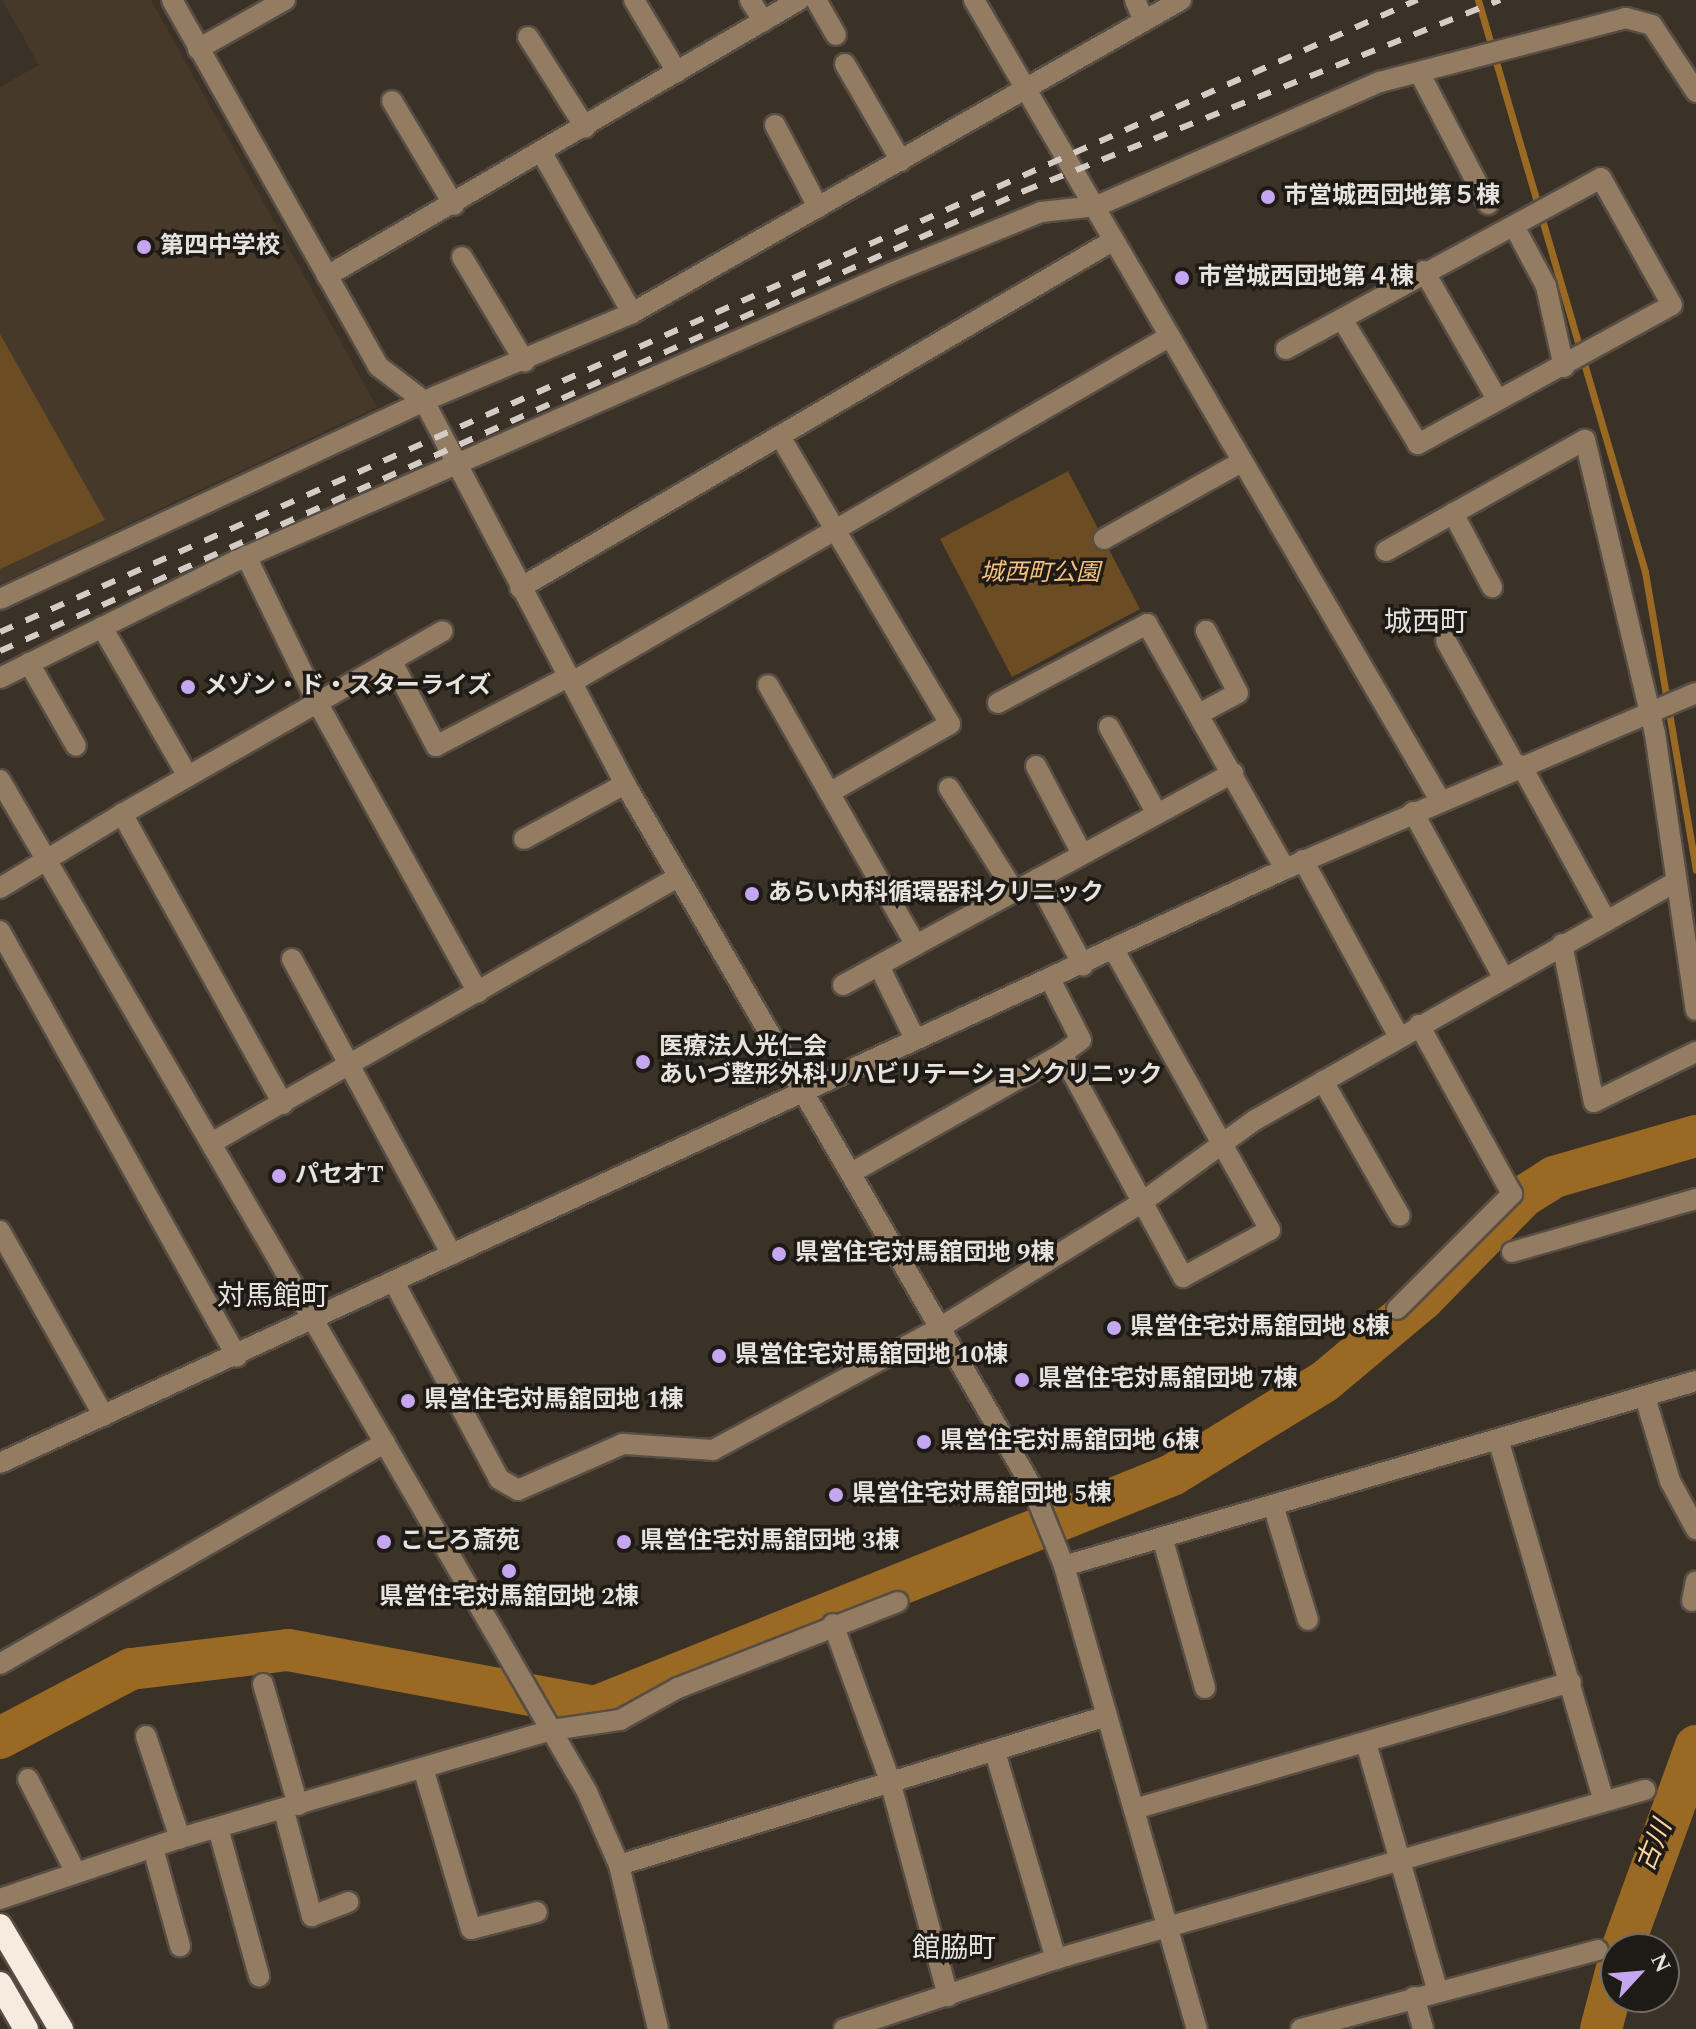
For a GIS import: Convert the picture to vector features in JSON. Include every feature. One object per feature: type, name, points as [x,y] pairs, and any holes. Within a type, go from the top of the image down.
[{"type":"highway","points":[[0,1926],[61,2029]]},
{"type":"highway","points":[[0,1984],[26,2029]]},
{"type":"street","points":[[172,0],[378,366],[424,401],[452,464],[572,678],[625,784],[1032,1487],[1064,1566],[1197,2029]]},
{"type":"street","points":[[198,49],[285,0]]},
{"type":"street","points":[[634,0],[677,72]]},
{"type":"street","points":[[750,0],[763,21]]},
{"type":"street","points":[[327,276],[454,205],[799,0]]},
{"type":"street","points":[[816,0],[836,35]]},
{"type":"street","points":[[974,0],[1026,93],[1097,206],[1167,338],[1440,800]]},
{"type":"street","points":[[1135,0],[1144,21]]},
{"type":"street","points":[[0,599],[424,401],[525,362],[632,313],[1026,93],[1181,0]]},
{"type":"street","points":[[0,678],[246,556],[452,464],[979,237],[1041,212],[1097,206],[1380,82],[1626,18],[1652,25],[1690,66],[1696,92]]},
{"type":"street","points":[[528,37],[585,127]]},
{"type":"street","points":[[845,64],[901,161]]},
{"type":"street","points":[[1420,74],[1488,204]]},
{"type":"street","points":[[392,101],[454,205]]},
{"type":"street","points":[[775,125],[818,207]]},
{"type":"street","points":[[542,153],[632,313]]},
{"type":"street","points":[[1286,349],[1424,271],[1601,178],[1672,305],[1576,360],[1496,397],[1418,444],[1342,319]]},
{"type":"street","points":[[1514,226],[1546,286],[1576,360]]},
{"type":"street","points":[[520,588],[781,438],[1114,240]]},
{"type":"street","points":[[462,257],[525,362]]},
{"type":"street","points":[[1424,271],[1496,397]]},
{"type":"street","points":[[391,660],[436,746],[572,678],[837,534],[1167,338]]},
{"type":"street","points":[[781,438],[950,724],[829,793]]},
{"type":"street","points":[[1386,551],[1585,440],[1650,711],[1696,1010]]},
{"type":"street","points":[[1104,539],[1241,462]]},
{"type":"street","points":[[1453,513],[1492,587]]},
{"type":"street","points":[[246,556],[317,702],[478,992]]},
{"type":"street","points":[[998,703],[1147,624],[1233,773],[1294,864],[1399,1037]]},
{"type":"street","points":[[102,627],[187,775]]},
{"type":"street","points":[[0,888],[187,775],[443,631]]},
{"type":"street","points":[[1199,714],[1238,693],[1206,631]]},
{"type":"street","points":[[1446,641],[1606,920]]},
{"type":"street","points":[[29,663],[76,746]]},
{"type":"street","points":[[768,685],[916,945]]},
{"type":"street","points":[[0,1463],[395,1284],[1294,864],[1688,696]]},
{"type":"street","points":[[1109,727],[1157,814]]},
{"type":"street","points":[[1036,766],[1082,854]]},
{"type":"street","points":[[843,985],[1233,773]]},
{"type":"street","points":[[0,780],[552,1730],[619,1865],[654,2028]]},
{"type":"street","points":[[524,839],[625,784]]},
{"type":"street","points":[[949,788],[1014,891]]},
{"type":"street","points":[[1413,812],[1503,977]]},
{"type":"street","points":[[122,814],[283,1104]]},
{"type":"street","points":[[213,1142],[678,877]]},
{"type":"street","points":[[1037,879],[1083,965]]},
{"type":"street","points":[[395,1284],[499,1479],[518,1490],[623,1444],[713,1450],[941,1327],[1141,1203],[1323,1081],[1676,882]]},
{"type":"street","points":[[0,931],[237,1356]]},
{"type":"street","points":[[1562,944],[1594,1102],[1696,1052]]},
{"type":"street","points":[[1062,1054],[1183,1277],[1270,1230],[1114,950]]},
{"type":"street","points":[[292,959],[355,1063],[353,1081],[452,1255]]},
{"type":"street","points":[[879,966],[915,1039]]},
{"type":"street","points":[[851,1173],[1062,1054],[1081,1040],[1050,979]]},
{"type":"street","points":[[1397,1309],[1512,1194],[1419,1025]]},
{"type":"street","points":[[1323,1081],[1400,1216]]},
{"type":"street","points":[[1512,1252],[1696,1199]]},
{"type":"street","points":[[0,1231],[7,1259],[104,1416]]},
{"type":"street","points":[[1064,1566],[1696,1381]]},
{"type":"street","points":[[1645,1397],[1670,1481],[1696,1529]]},
{"type":"street","points":[[1498,1439],[1603,1797]]},
{"type":"street","points":[[0,1664],[385,1443]]},
{"type":"street","points":[[1273,1505],[1308,1620]]},
{"type":"street","points":[[1162,1537],[1205,1688]]},
{"type":"street","points":[[0,1899],[75,1871],[180,1838],[552,1730],[620,1720],[833,1624],[898,1602]]},
{"type":"street","points":[[833,1624],[890,1781],[948,1996]]},
{"type":"street","points":[[1134,1809],[1571,1682]]},
{"type":"street","points":[[263,1684],[312,1916],[348,1902]]},
{"type":"street","points":[[619,1865],[1107,1716]]},
{"type":"street","points":[[146,1736],[180,1838]]},
{"type":"street","points":[[1366,1743],[1438,1992]]},
{"type":"street","points":[[995,1752],[1056,1959]]},
{"type":"street","points":[[423,1768],[471,1929],[537,1912]]},
{"type":"street","points":[[28,1779],[75,1871]]},
{"type":"street","points":[[844,2029],[1056,1959],[1399,1860],[1603,1797],[1645,1790]]},
{"type":"street","points":[[218,1828],[259,1976]]},
{"type":"street","points":[[153,1848],[180,1946]]},
{"type":"street","points":[[1301,2029],[1598,1950]]},
{"type":"street","points":[[1414,1997],[1423,2029]]},
{"type":"shaded area","name":"第四中学校","points":[[2,0],[151,0],[377,407],[0,584],[0,87],[39,65]]},
{"type":"green space","points":[[0,334],[105,520],[0,569]]},
{"type":"green space","name":"城西町公園","points":[[1068,471],[1140,609],[1012,677],[940,539]]},
{"type":"waterway","points":[[1478,0],[1645,572],[1696,870]]},
{"type":"waterway","points":[[0,1738],[131,1669],[288,1650],[595,1707],[1172,1475],[1324,1382],[1423,1299],[1524,1196],[1554,1177],[1696,1136]]},
{"type":"waterway","name":"古川","points":[[1628,1933],[1696,1746]]},
{"type":"waterway","name":"古川","points":[[1601,2029],[1605,2013]]},
{"type":"railway","points":[[0,632],[1417,0]]},
{"type":"railway","points":[[0,651],[1024,191],[1500,0]]},
{"type":"place","name":"市営城西団地第５棟","points":[[1268,197]]},
{"type":"place","name":"第四中学校","points":[[144,247]]},
{"type":"place","name":"市営城西団地第４棟","points":[[1182,278]]},
{"type":"place","name":"メゾン・ド・スターライズ","points":[[188,687]]},
{"type":"place","name":"あらい内科循環器科クリニック","points":[[752,894]]},
{"type":"place","name":"医療法人光仁会 あいづ整形外科リハビリテーションクリニック","points":[[643,1062]]},
{"type":"place","name":"パセオT","points":[[279,1176]]},
{"type":"place","name":"県営住宅対馬舘団地 9棟","points":[[779,1254]]},
{"type":"place","name":"県営住宅対馬舘団地 8棟","points":[[1114,1328]]},
{"type":"place","name":"県営住宅対馬舘団地 10棟","points":[[719,1356]]},
{"type":"place","name":"県営住宅対馬舘団地 7棟","points":[[1022,1380]]},
{"type":"place","name":"県営住宅対馬舘団地 1棟","points":[[408,1401]]},
{"type":"place","name":"県営住宅対馬舘団地 6棟","points":[[924,1442]]},
{"type":"place","name":"県営住宅対馬舘団地 5棟","points":[[836,1495]]},
{"type":"place","name":"こころ斎苑","points":[[384,1542]]},
{"type":"place","name":"県営住宅対馬舘団地 3棟","points":[[624,1542]]},
{"type":"place","name":"県営住宅対馬舘団地 2棟","points":[[509,1571]]},
{"type":"district","name":"城西町","points":[[1426,623]]},
{"type":"district","name":"対馬館町","points":[[273,1297]]},
{"type":"district","name":"館脇町","points":[[954,1949]]}]
